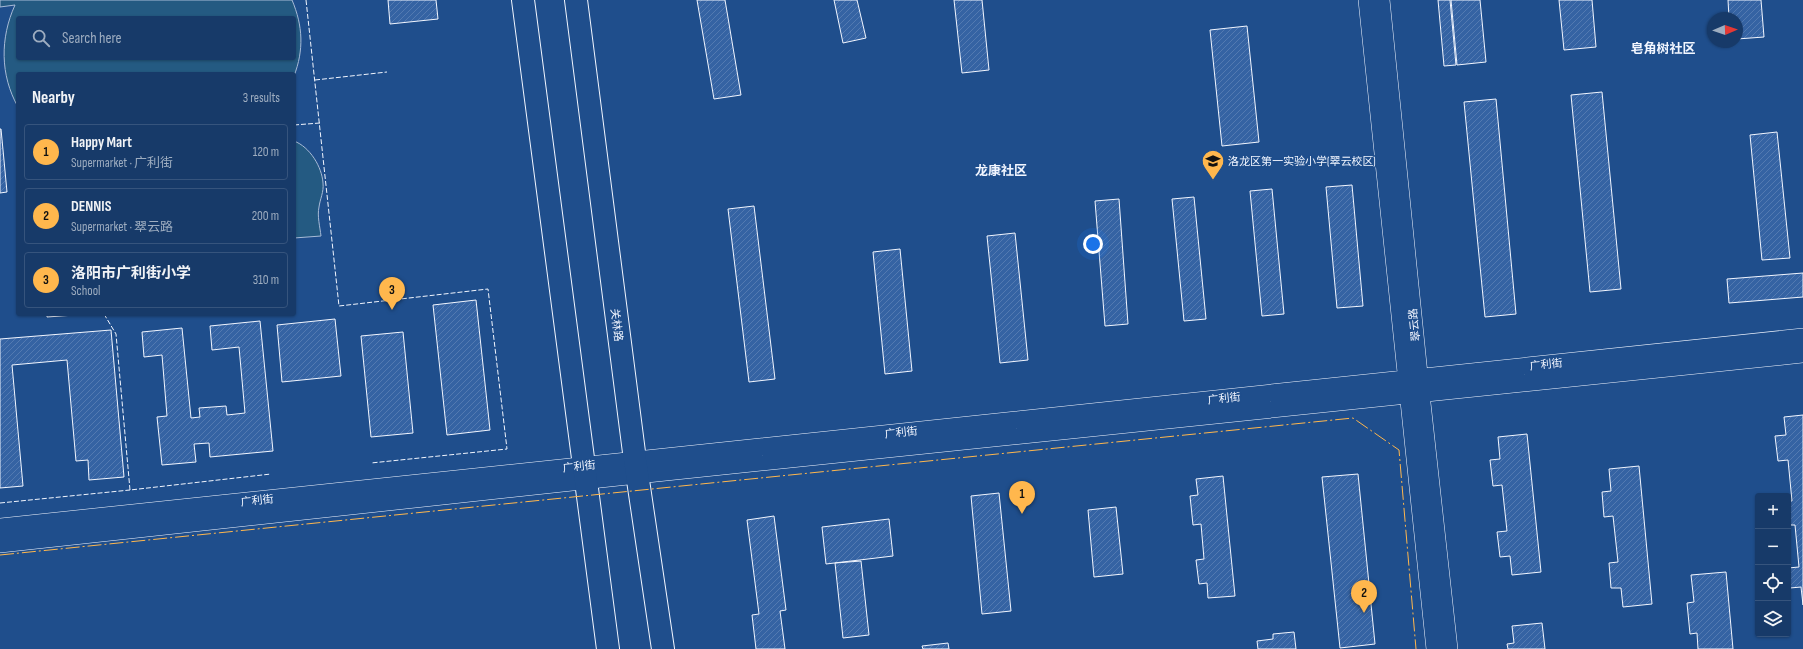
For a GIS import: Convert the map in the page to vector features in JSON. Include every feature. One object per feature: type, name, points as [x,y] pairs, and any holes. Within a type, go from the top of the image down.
[{"type":"main road","points":[[523,0],[608,649]]},
{"type":"main road","name":"关林路","points":[[576,0],[636,468],[662,649]]},
{"type":"street","name":"翠云路","points":[[1367,0],[1413,378]]},
{"type":"street","name":"翠云路","points":[[1381,0],[1435,649]]},
{"type":"street","name":"广利街","points":[[0,544],[636,468],[1413,378],[1803,337]]},
{"type":"street","name":"广利街","points":[[636,468],[1414,395],[1803,354]]},
{"type":"street","name":"翠云路","points":[[1414,395],[1449,649]]},
{"type":"street","name":"广利街","points":[[0,527],[585,474]]},
{"type":"shaded area","points":[[0,0],[292,0],[300,29],[301,47],[295,72],[16,72],[16,103],[8,82],[4,56],[7,30],[15,5],[0,7]]},
{"type":"shaded area","points":[[296,142],[305,148],[314,158],[318,164],[322,177],[323,189],[318,214],[321,236],[296,238]]},
{"type":"building","points":[[388,0],[436,0],[438,19],[390,24]]},
{"type":"building","points":[[697,0],[725,0],[741,95],[714,99]]},
{"type":"building","points":[[834,0],[857,0],[866,38],[843,43]]},
{"type":"building","points":[[954,0],[982,0],[989,70],[962,73]]},
{"type":"building","points":[[1438,0],[1450,0],[1456,65],[1444,66]]},
{"type":"building","points":[[1451,0],[1480,0],[1486,62],[1457,65]]},
{"type":"building","points":[[1559,0],[1592,0],[1596,47],[1564,50]]},
{"type":"building","points":[[1728,0],[1761,0],[1764,37],[1743,39],[1743,12],[1729,12]]},
{"type":"building","points":[[1247,26],[1259,142],[1222,146],[1210,30]]},
{"type":"building","points":[[1602,92],[1621,289],[1590,292],[1571,95]]},
{"type":"building","points":[[1496,99],[1516,314],[1485,317],[1464,102]]},
{"type":"building","points":[[0,129],[7,192],[0,193]]},
{"type":"building","points":[[1777,132],[1790,258],[1762,260],[1750,135]]},
{"type":"building","points":[[1352,185],[1363,306],[1337,308],[1326,187]]},
{"type":"building","points":[[1272,189],[1284,314],[1262,316],[1250,191]]},
{"type":"building","points":[[1194,197],[1206,319],[1184,321],[1172,199]]},
{"type":"building","points":[[1119,199],[1128,324],[1105,326],[1095,201]]},
{"type":"building","points":[[754,206],[775,379],[749,382],[728,209]]},
{"type":"building","points":[[1015,233],[1028,360],[1000,363],[987,236]]},
{"type":"building","points":[[900,249],[912,371],[885,374],[873,252]]},
{"type":"building","points":[[1803,273],[1803,297],[1729,303],[1727,279]]},
{"type":"building","points":[[476,300],[490,430],[447,435],[433,305]]},
{"type":"building","points":[[335,319],[341,376],[282,382],[277,325]]},
{"type":"building","points":[[260,321],[273,451],[210,457],[209,443],[194,444],[196,462],[162,465],[157,417],[167,416],[162,355],[144,357],[142,332],[182,328],[191,418],[200,417],[199,408],[226,406],[227,415],[245,413],[239,347],[212,350],[210,326]]},
{"type":"building","points":[[111,330],[124,477],[89,480],[88,460],[76,461],[67,360],[12,365],[23,486],[0,488],[0,339]]},
{"type":"building","points":[[403,332],[413,433],[371,437],[361,336]]},
{"type":"building","points":[[1803,415],[1803,605],[1801,587],[1791,588],[1791,568],[1799,567],[1795,525],[1791,525],[1792,501],[1788,460],[1778,461],[1775,436],[1786,435],[1784,417]]},
{"type":"building","points":[[1527,434],[1541,572],[1512,575],[1510,556],[1500,557],[1497,532],[1507,531],[1502,485],[1493,486],[1490,460],[1500,459],[1498,437]]},
{"type":"building","points":[[1639,466],[1652,604],[1623,607],[1621,588],[1611,588],[1609,563],[1618,562],[1613,516],[1604,517],[1602,492],[1611,491],[1609,469]]},
{"type":"building","points":[[1358,474],[1375,644],[1340,648],[1322,477]]},
{"type":"building","points":[[1223,476],[1235,596],[1208,598],[1207,583],[1199,584],[1196,560],[1204,559],[1201,524],[1193,525],[1190,496],[1198,495],[1196,479]]},
{"type":"building","points":[[999,493],[1011,611],[982,614],[971,496]]},
{"type":"building","points":[[1116,507],[1123,574],[1094,577],[1088,510]]},
{"type":"building","points":[[774,516],[786,610],[780,611],[785,649],[756,649],[752,615],[759,614],[747,520]]},
{"type":"building","points":[[889,519],[893,556],[826,564],[822,527]]},
{"type":"building","points":[[861,561],[869,635],[843,638],[835,563]]},
{"type":"building","points":[[1726,572],[1733,649],[1698,649],[1697,633],[1690,634],[1687,603],[1694,602],[1691,575]]},
{"type":"building","points":[[1542,623],[1545,649],[1508,649],[1507,644],[1514,643],[1512,626]]},
{"type":"building","points":[[1294,632],[1296,649],[1258,649],[1257,641],[1273,639],[1273,634]]},
{"type":"building","points":[[948,643],[949,649],[923,649],[922,646]]},
{"type":"fence","points":[[306,0],[339,306],[488,289],[507,449],[371,463]]},
{"type":"fence","points":[[315,80],[387,72]]},
{"type":"fence","points":[[296,125],[320,123]]},
{"type":"fence","points":[[105,316],[116,334],[130,490],[271,474]]},
{"type":"fence","points":[[0,503],[130,490]]},
{"type":"power","points":[[0,555],[1353,418],[1399,450],[1416,649]]},
{"type":"place","name":"洛龙区第一实验小学(翠云校区)","points":[[1213,180]]},
{"type":"place","name":"洛阳市广利街小学","points":[[392,310]]},
{"type":"place","name":"Happy Mart","points":[[1022,514]]},
{"type":"place","name":"DENNIS","points":[[1364,613]]},
{"type":"district","name":"皂角树社区","points":[[1663,48]]},
{"type":"district","name":"龙康社区","points":[[1001,170]]}]
